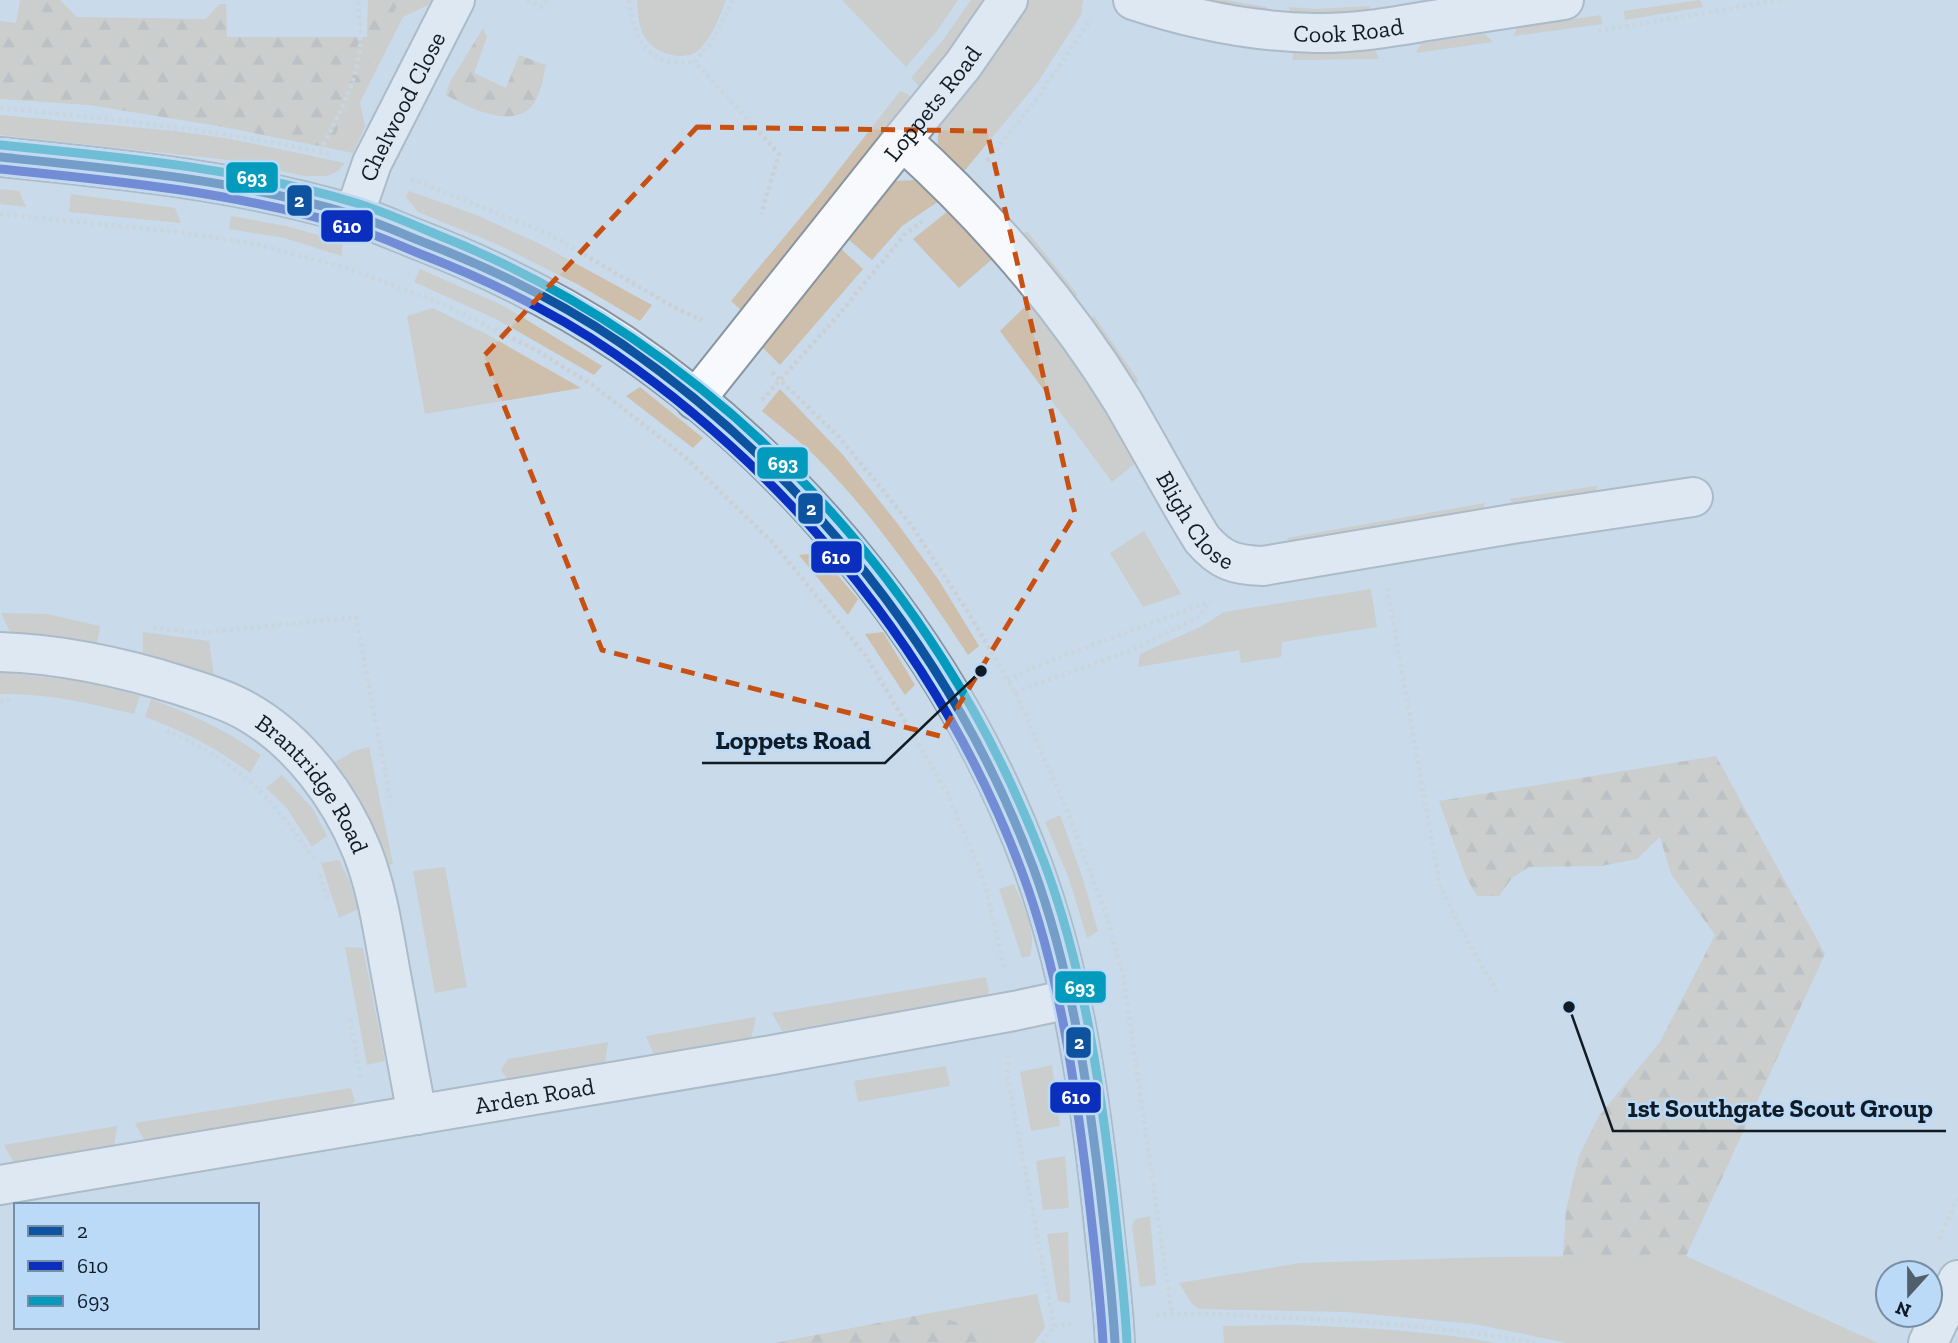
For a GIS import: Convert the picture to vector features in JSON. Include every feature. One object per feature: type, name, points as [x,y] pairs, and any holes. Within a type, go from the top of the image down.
[{"type":"street","name":"Chelwood Close","points":[[354,215],[372,163],[454,0]]},
{"type":"street","name":"Loppets Road","points":[[695,400],[956,75],[1008,0]]},
{"type":"street","name":"Cook Road","points":[[1133,0],[1172,13],[1221,24],[1272,31],[1318,33],[1377,29],[1564,0]]},
{"type":"street","name":"Bligh Close","points":[[902,140],[959,192],[1024,265],[1075,330],[1121,400],[1192,523],[1214,553],[1228,561],[1263,566],[1693,497]]},
{"type":"street","points":[[0,157],[148,172],[249,188],[354,215],[449,252],[541,296],[622,345],[695,400],[780,475],[910,629],[961,711],[997,779],[1033,869],[1070,999],[1093,1125],[1114,1331]]},
{"type":"street","name":"Brantridge Road","points":[[0,652],[36,653],[101,664],[221,699],[270,727],[309,764],[337,803],[362,850],[378,899],[417,1115]]},
{"type":"street","name":"Arden Road","points":[[0,1185],[417,1115],[1070,999]]},
{"type":"street","points":[[1928,1343],[1958,1280]]},
{"type":"path","points":[[320,152],[346,99],[356,69],[360,44],[356,0]]},
{"type":"path","points":[[527,0],[542,7],[547,0]]},
{"type":"path","points":[[629,0],[636,35],[647,50],[663,60],[681,63],[695,62],[711,43],[733,0]]},
{"type":"path","points":[[698,470],[836,318],[906,233],[959,192],[998,149],[1091,22],[1090,11]]},
{"type":"path","points":[[695,62],[779,154],[761,214]]},
{"type":"path","points":[[0,108],[214,132],[372,163],[549,234],[672,306],[741,340],[841,439],[912,526],[971,617],[1007,680],[1065,804],[1107,917],[1124,976],[1172,1314]]},
{"type":"path","points":[[0,214],[178,232],[256,244],[347,268],[445,305],[536,350],[593,386],[698,470],[773,543],[866,656],[947,792],[984,880],[1014,1011],[1007,1073],[1054,1326]]},
{"type":"path","points":[[1380,546],[1440,886],[1469,944],[1499,995]]},
{"type":"path","points":[[1007,680],[1034,667],[1212,600]]},
{"type":"path","points":[[148,628],[202,633],[356,617],[392,807]]},
{"type":"path","points":[[0,701],[20,700]]},
{"type":"path","points":[[161,729],[200,747],[252,781],[288,821],[316,862]]},
{"type":"path","points":[[320,875],[328,902]]},
{"type":"path","points":[[349,1011],[361,1079],[409,1071]]},
{"type":"path","points":[[1935,1248],[1958,1198]]},
{"type":"path","points":[[1114,1331],[1172,1314],[1355,1321],[1472,1331],[1535,1343]]},
{"type":"highlighted area","points":[[697,127],[987,131],[1075,514],[940,736],[602,650],[484,356]]},
{"type":"green space","points":[[20,0],[60,0],[77,17],[206,19],[219,4],[226,4],[227,37],[367,37],[368,0],[400,0],[329,148],[89,105],[0,99],[0,21],[16,23]]},
{"type":"green space","points":[[400,0],[432,0],[428,5],[403,17],[360,102],[365,127],[353,153],[329,148]]},
{"type":"green space","points":[[637,0],[726,0],[713,31],[701,48],[686,56],[677,56],[660,51],[646,39],[640,25]]},
{"type":"green space","points":[[842,0],[958,0],[937,31],[906,67]]},
{"type":"green space","points":[[971,0],[988,0],[923,90],[911,78],[943,40]]},
{"type":"green space","points":[[1030,0],[1083,0],[1081,15],[1038,82],[961,175],[939,149],[938,135],[944,115]]},
{"type":"green space","points":[[1185,0],[1226,0],[1267,7],[1267,14]]},
{"type":"green space","points":[[1700,0],[1703,7],[1625,20],[1624,11]]},
{"type":"green space","points":[[1370,6],[1371,14],[1290,15],[1289,7],[1316,9]]},
{"type":"green space","points":[[1601,15],[1602,24],[1514,36],[1517,27]]},
{"type":"green space","points":[[483,28],[487,37],[474,73],[506,88],[519,55],[546,65],[537,98],[529,109],[519,115],[494,115],[446,95],[450,82]]},
{"type":"green space","points":[[1485,34],[1493,42],[1416,53],[1421,43]]},
{"type":"green space","points":[[1375,50],[1379,59],[1292,60],[1294,51],[1345,53]]},
{"type":"green space","points":[[900,91],[914,101],[743,312],[731,301],[820,194]]},
{"type":"green space","points":[[0,115],[176,131],[231,139],[345,163],[338,171],[327,176],[304,176],[229,160],[0,135]]},
{"type":"green space","points":[[914,180],[929,187],[942,199],[902,226],[872,260],[847,238],[884,189],[896,181]]},
{"type":"green space","points":[[0,189],[19,191],[26,207],[0,204]]},
{"type":"green space","points":[[409,191],[474,214],[540,244],[652,305],[640,321],[579,285],[501,246],[418,212],[406,197]]},
{"type":"green space","points":[[71,194],[175,208],[181,223],[69,212]]},
{"type":"green space","points":[[952,208],[998,254],[959,288],[913,239]]},
{"type":"green space","points":[[231,216],[286,226],[342,242],[342,256],[284,238],[229,229]]},
{"type":"green space","points":[[1027,231],[1078,295],[1070,300],[1019,237]]},
{"type":"green space","points":[[839,247],[863,269],[780,365],[761,346]]},
{"type":"green space","points":[[420,269],[504,306],[602,366],[594,375],[496,319],[414,282]]},
{"type":"green space","points":[[1036,296],[1141,459],[1112,482],[1000,331]]},
{"type":"green space","points":[[433,308],[488,335],[581,388],[425,414],[407,316]]},
{"type":"green space","points":[[1094,316],[1139,381],[1130,386],[1086,322]]},
{"type":"green space","points":[[640,387],[703,438],[693,448],[626,396]]},
{"type":"green space","points":[[780,389],[843,455],[938,579],[979,646],[968,655],[915,577],[857,502],[809,450],[762,411]]},
{"type":"green space","points":[[1597,486],[1594,498],[1518,510],[1509,499]]},
{"type":"green space","points":[[1485,503],[1481,515],[1292,545],[1287,538]]},
{"type":"green space","points":[[1144,531],[1181,594],[1143,607],[1110,553]]},
{"type":"green space","points":[[819,553],[858,599],[848,615],[799,555]]},
{"type":"green space","points":[[1371,589],[1377,627],[1282,642],[1281,657],[1241,663],[1239,650],[1138,667],[1140,654],[1202,626],[1224,612]]},
{"type":"green space","points":[[1,613],[47,614],[100,626],[97,644],[11,634]]},
{"type":"green space","points":[[143,632],[209,641],[214,676],[143,653]]},
{"type":"green space","points":[[883,632],[915,685],[905,695],[865,634]]},
{"type":"green space","points":[[0,672],[81,681],[140,696],[134,714],[51,697],[0,694]]},
{"type":"green space","points":[[151,699],[208,723],[261,755],[250,773],[199,741],[145,717]]},
{"type":"green space","points":[[369,747],[393,864],[384,865],[332,764],[354,751]]},
{"type":"green space","points":[[1716,756],[1825,954],[1686,1256],[1563,1257],[1566,1210],[1579,1156],[1599,1116],[1660,1042],[1715,935],[1671,874],[1660,837],[1637,859],[1601,866],[1529,867],[1512,878],[1499,896],[1477,896],[1466,877],[1439,801]]},
{"type":"green space","points":[[282,775],[313,809],[327,836],[312,847],[286,807],[266,788]]},
{"type":"green space","points":[[1060,815],[1098,931],[1087,938],[1069,879],[1045,822]]},
{"type":"green space","points":[[339,860],[358,909],[339,918],[321,863]]},
{"type":"green space","points":[[445,867],[467,987],[435,993],[413,871]]},
{"type":"green space","points":[[1014,884],[1032,937],[1030,956],[1022,958],[999,889]]},
{"type":"green space","points":[[345,947],[363,948],[385,1061],[367,1065]]},
{"type":"green space","points":[[986,977],[989,992],[986,999],[782,1031],[772,1013]]},
{"type":"green space","points":[[756,1017],[751,1039],[654,1055],[646,1036]]},
{"type":"green space","points":[[608,1042],[605,1063],[508,1080],[501,1070],[508,1059]]},
{"type":"green space","points":[[1052,1065],[1060,1126],[1031,1131],[1020,1072]]},
{"type":"green space","points":[[946,1066],[950,1086],[858,1102],[854,1081]]},
{"type":"green space","points":[[351,1088],[355,1101],[351,1107],[145,1142],[135,1123]]},
{"type":"green space","points":[[117,1126],[114,1146],[14,1163],[4,1145]]},
{"type":"green space","points":[[1065,1156],[1069,1208],[1043,1210],[1036,1161]]},
{"type":"green space","points":[[1150,1216],[1156,1285],[1140,1287],[1132,1226],[1135,1219]]},
{"type":"green space","points":[[1068,1232],[1070,1303],[1058,1301],[1047,1234]]},
{"type":"green space","points":[[1686,1256],[1878,1343],[1567,1343],[1474,1324],[1347,1312],[1199,1309],[1192,1304],[1179,1283],[1300,1263],[1491,1257]]},
{"type":"green space","points":[[1037,1294],[1045,1327],[1034,1343],[991,1343],[965,1325],[930,1313]]},
{"type":"green space","points":[[930,1313],[965,1325],[991,1343],[774,1343]]},
{"type":"green space","points":[[1293,1325],[1420,1332],[1496,1343],[1224,1343],[1223,1326]]},
{"type":"transit line","name":"693","points":[[1,145],[225,172],[356,203],[414,225],[536,280],[632,338],[722,406],[804,483],[878,568],[943,660],[999,758],[1044,862],[1058,901],[1088,1022],[1107,1145],[1127,1342]]},
{"type":"transit line","name":"2","points":[[0,157],[177,177],[265,192],[361,217],[478,265],[552,301],[622,344],[690,395],[753,450],[813,510],[867,575],[917,643],[961,715],[1000,789],[1033,867],[1058,945],[1083,1066],[1111,1285],[1115,1343]]},
{"type":"transit line","name":"610","points":[[0,169],[131,183],[262,204],[366,232],[473,276],[546,312],[615,354],[682,404],[745,459],[804,519],[858,583],[907,650],[951,721],[990,795],[1022,872],[1047,950],[1071,1069],[1099,1286],[1103,1343]]},
{"type":"place","name":"Loppets Road","points":[[981,671]]},
{"type":"place","name":"1st Southgate Scout Group","points":[[1569,1007]]}]
